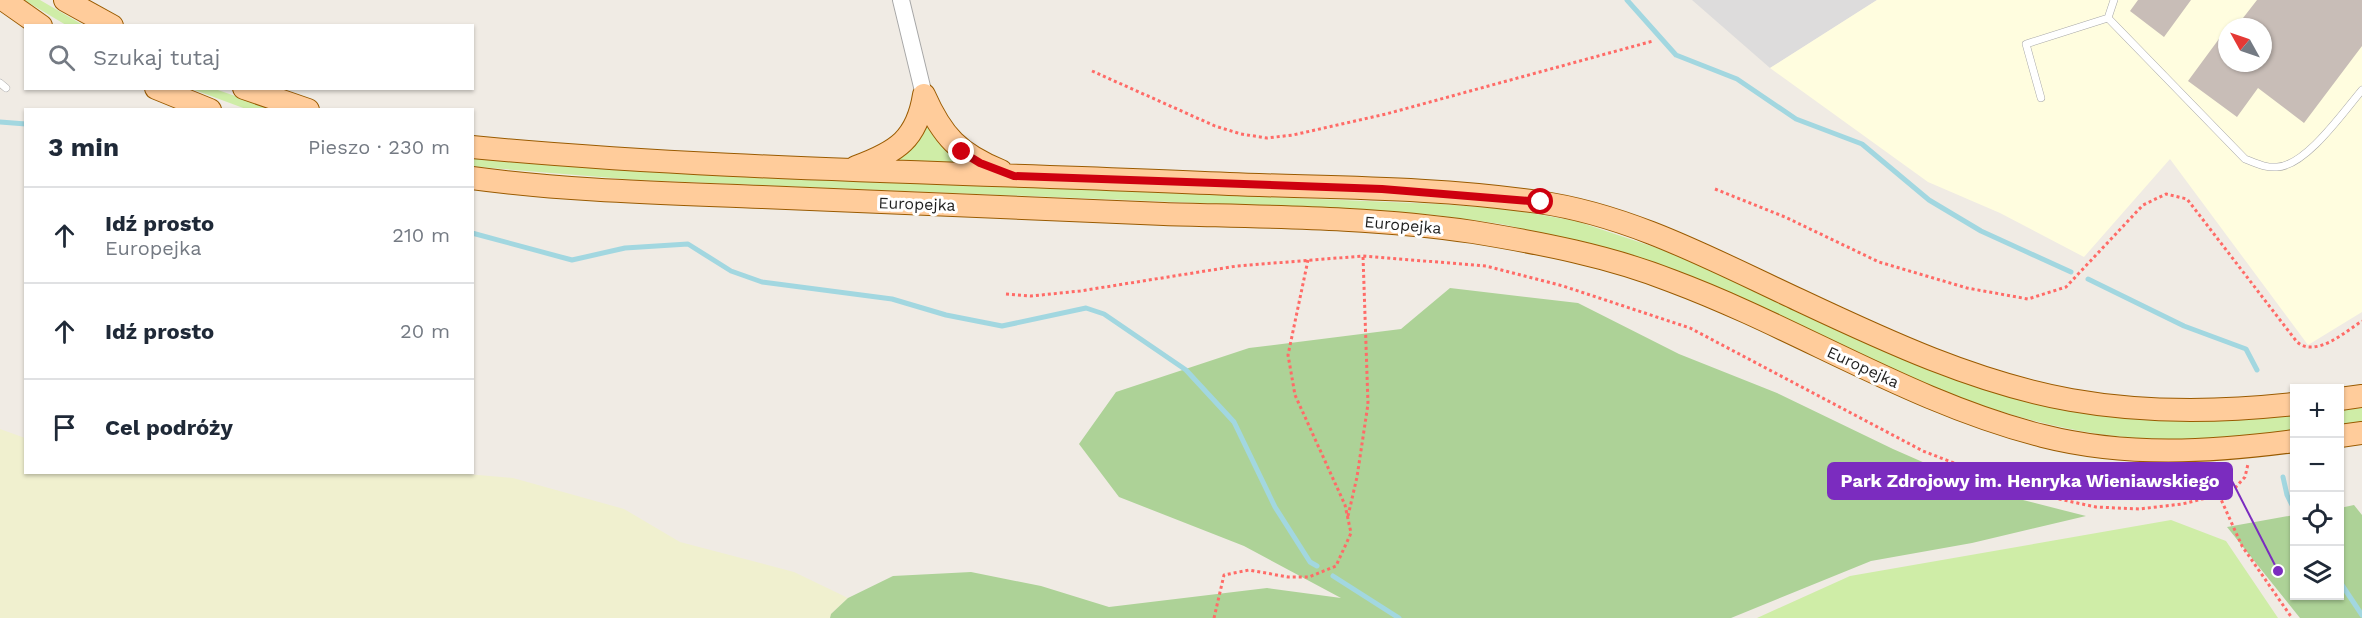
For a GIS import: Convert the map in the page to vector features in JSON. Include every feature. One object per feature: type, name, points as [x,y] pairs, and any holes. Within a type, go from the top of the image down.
[{"type":"main road","points":[[4,0],[38,24]]},
{"type":"main road","points":[[65,0],[108,24]]},
{"type":"main road","points":[[161,90],[205,108]]},
{"type":"main road","points":[[250,90],[302,108]]},
{"type":"main road","points":[[846,170],[885,155],[908,138],[921,115],[924,95]]},
{"type":"main road","points":[[924,95],[940,128],[956,146],[980,163],[1014,176]]},
{"type":"main road","name":"Europejka","points":[[474,147],[569,156],[846,170],[1382,189],[1541,202],[1608,218],[1664,238],[1902,347],[1949,365],[2034,392],[2070,400],[2141,409],[2223,410],[2290,404]]},
{"type":"main road","name":"Europejka","points":[[474,178],[650,192],[1350,220],[1419,225],[1583,254],[1673,281],[1769,322],[1914,390],[1997,423],[2047,437],[2095,445],[2174,452],[2290,442]]},
{"type":"main road","points":[[2344,398],[2362,396]]},
{"type":"main road","points":[[2344,435],[2362,433]]},
{"type":"street","points":[[901,0],[924,95]]},
{"type":"lane","points":[[2108,18],[2114,0]]},
{"type":"lane","points":[[2108,18],[2245,159],[2264,166],[2279,168],[2295,161],[2319,140],[2362,90]]},
{"type":"lane","points":[[2041,98],[2025,44],[2108,18]]},
{"type":"path","points":[[1092,71],[1215,126],[1241,134],[1267,138],[1331,127],[1653,41]]},
{"type":"path","points":[[1715,189],[1785,217],[1879,262],[1967,288],[2028,299],[2066,287],[2143,205],[2166,194],[2187,200],[2304,348],[2313,349],[2362,321]]},
{"type":"path","points":[[1006,294],[1031,296],[1080,291],[1237,266],[1308,259],[1363,256],[1486,266],[1563,286],[1690,328],[1923,451],[2054,498],[2096,507],[2139,509],[2182,504],[2219,495],[2235,488],[2245,477],[2248,465],[2246,447]]},
{"type":"path","points":[[1348,517],[1357,477],[1368,404],[1363,256]]},
{"type":"path","points":[[1214,618],[1224,574],[1250,570],[1288,577],[1310,577],[1336,566],[1352,533],[1345,505],[1294,395],[1288,355],[1308,259]]},
{"type":"path","points":[[2219,495],[2242,546],[2292,618]]},
{"type":"shaded area","points":[[1692,0],[1877,0],[1770,68]]},
{"type":"shaded area","points":[[1877,0],[2362,0],[2362,312],[2308,345],[2170,159],[2084,257],[2000,213],[1928,182],[1770,68]]},
{"type":"green space","points":[[24,0],[40,0],[81,24],[64,24]]},
{"type":"green space","points":[[195,90],[218,90],[270,108],[243,108]]},
{"type":"green space","points":[[926,124],[961,160],[961,164],[895,161]]},
{"type":"green space","points":[[474,157],[1031,187],[1439,204],[1506,209],[1576,221],[1669,252],[1961,380],[2290,414],[2290,431],[2199,439],[2140,438],[2086,432],[2034,421],[1957,397],[1584,242],[1501,224],[1435,215],[1367,210],[637,180],[479,167],[474,166]]},
{"type":"green space","points":[[1450,288],[1578,303],[1679,354],[1777,393],[1893,449],[1991,492],[2086,516],[1972,543],[1871,561],[1731,618],[830,618],[831,614],[848,598],[893,576],[971,572],[1041,586],[1109,607],[1267,588],[1341,598],[1244,546],[1119,497],[1079,444],[1116,392],[1249,348],[1401,329]]},
{"type":"green space","points":[[2362,408],[2362,424],[2344,426],[2344,410]]},
{"type":"green space","points":[[0,429],[24,438],[24,474],[466,474],[513,478],[624,509],[680,542],[794,572],[848,598],[831,614],[830,618],[0,618]]},
{"type":"green space","points":[[2354,505],[2362,515],[2362,618],[2300,618],[2227,527],[2290,516],[2290,600],[2344,600],[2344,507]]},
{"type":"green space","points":[[2171,520],[2226,541],[2278,618],[1757,618],[1850,576]]},
{"type":"building","points":[[2138,0],[2191,0],[2164,37],[2130,11]]},
{"type":"building","points":[[2257,0],[2362,0],[2362,46],[2304,123],[2258,88],[2237,117],[2188,81],[2218,40],[2218,72],[2272,72],[2272,18],[2243,18]]},
{"type":"waterway","points":[[1627,0],[1676,55],[1737,79],[1796,119],[1862,144],[1929,200],[1981,231],[2071,272]]},
{"type":"waterway","points":[[0,122],[24,124]]},
{"type":"waterway","points":[[474,234],[572,260],[625,248],[688,244],[731,271],[762,282],[892,299],[946,315],[1002,326],[1086,308],[1104,314],[1186,370],[1234,422],[1275,507],[1310,562],[1317,566]]},
{"type":"waterway","points":[[2088,279],[2184,326],[2246,349],[2257,370]]},
{"type":"waterway","points":[[2283,477],[2290,501]]},
{"type":"waterway","points":[[1333,576],[1399,618]]},
{"type":"waterway","points":[[2344,588],[2362,615]]},
{"type":"place","name":"Park Zdrojowy im. Henryka Wieniawskiego","points":[[2278,571]]},
{"type":"route","points":[[962,152],[980,163],[1014,176],[1382,189],[1541,202]]}]
